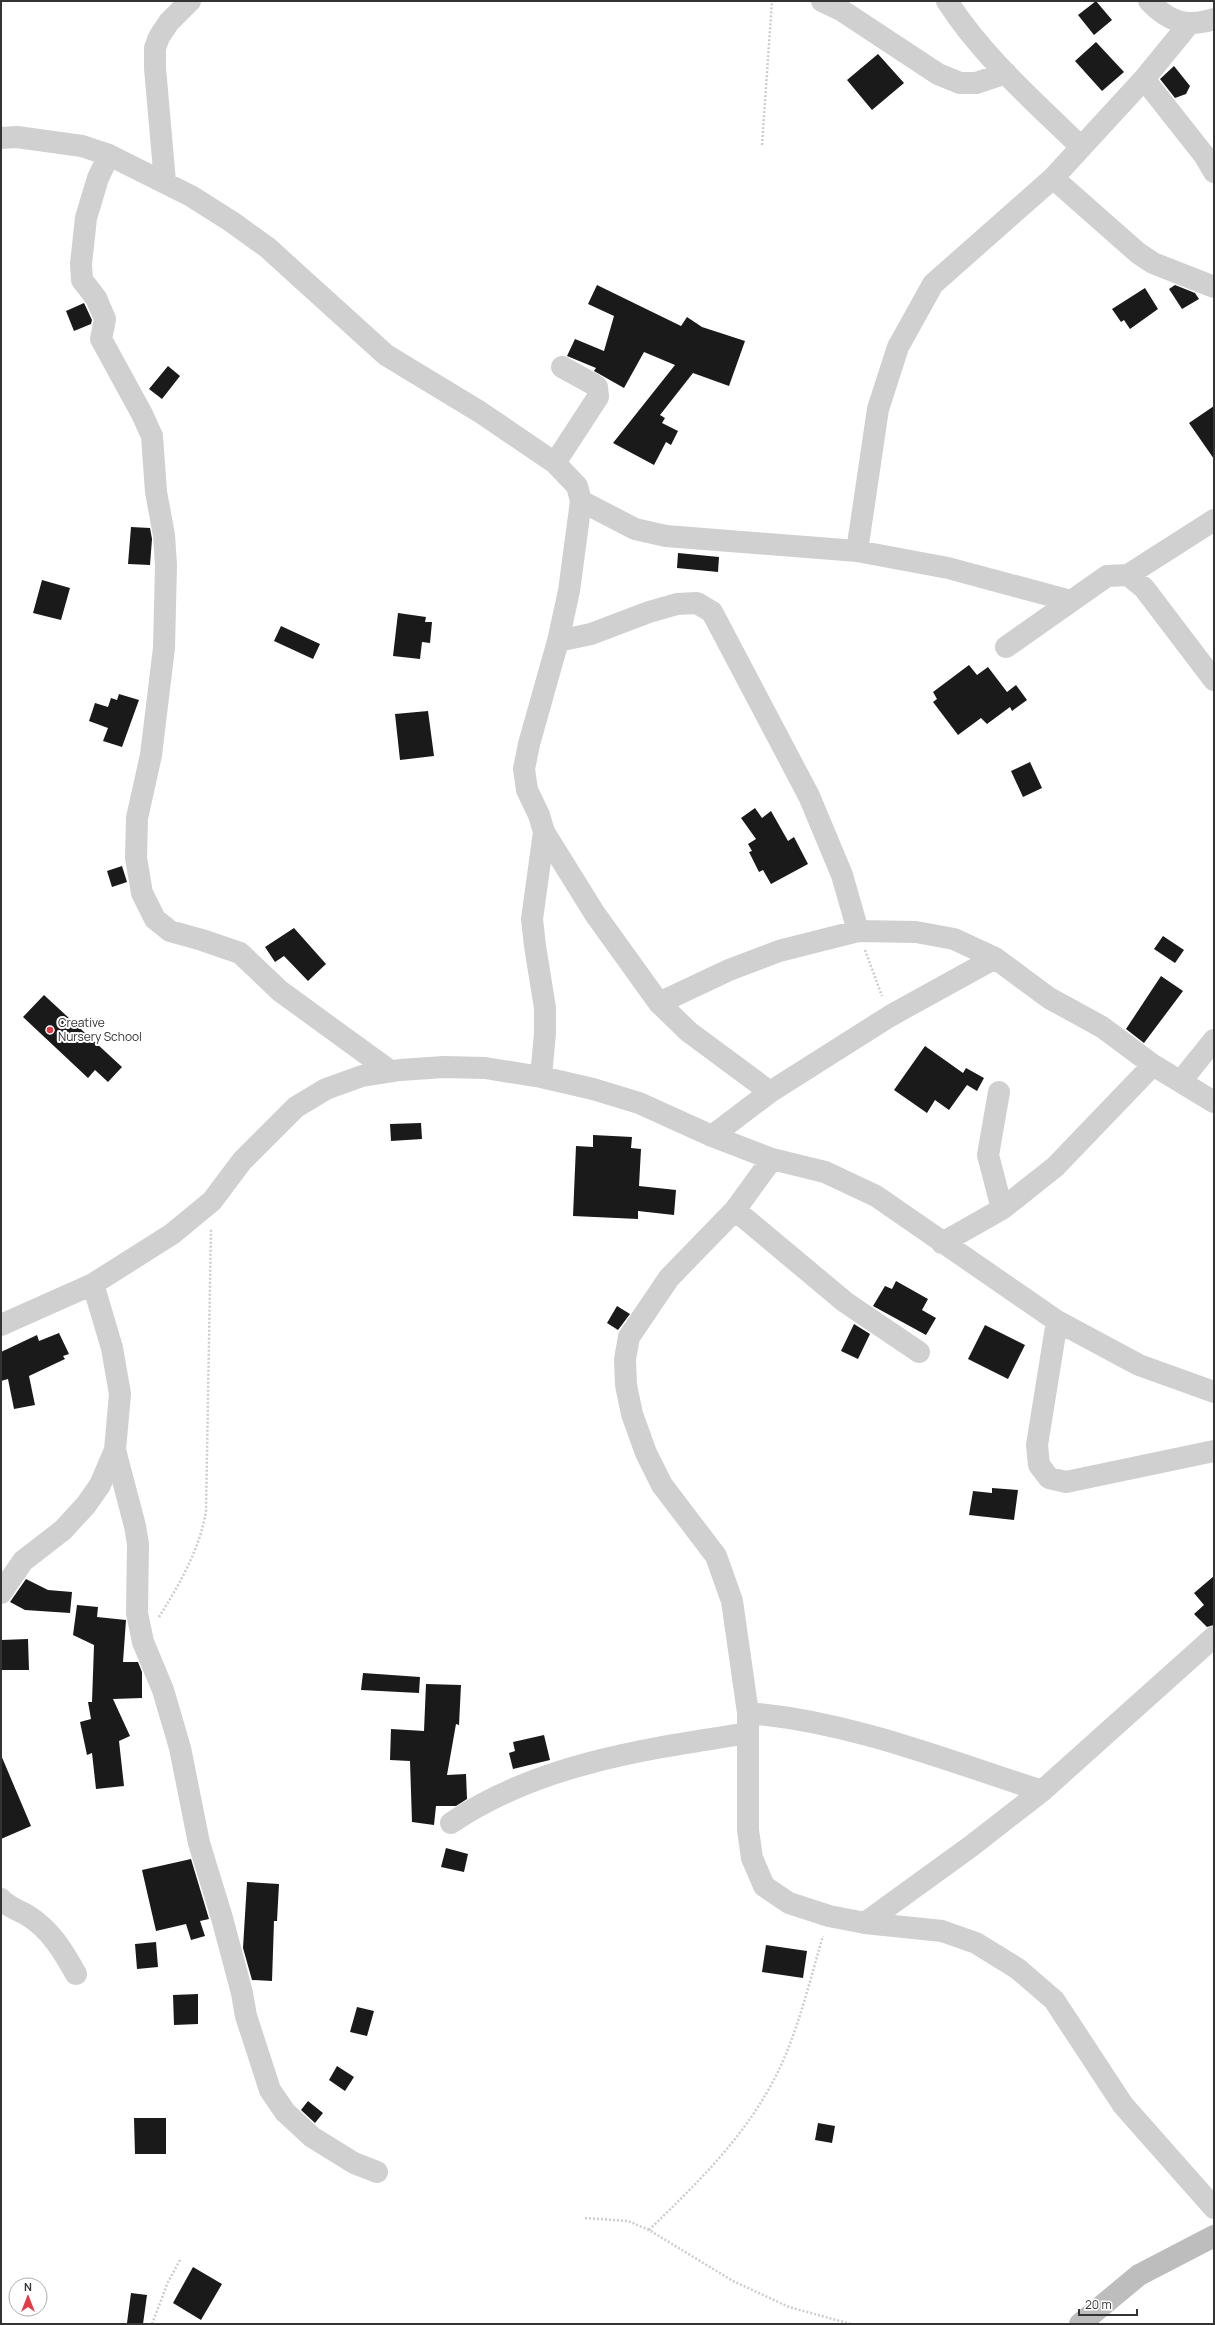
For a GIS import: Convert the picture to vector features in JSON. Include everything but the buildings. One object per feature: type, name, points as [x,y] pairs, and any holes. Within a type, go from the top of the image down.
[{"type":"street","points":[[165,182],[155,68],[155,48],[159,37],[169,22],[190,1]]},
{"type":"street","points":[[947,1],[966,30],[1006,73],[1081,147]]},
{"type":"street","points":[[1150,1],[1163,15],[1188,24],[1214,19]]},
{"type":"street","points":[[836,4],[938,74],[960,83],[976,83],[1006,73]]},
{"type":"street","points":[[858,551],[878,409],[898,346],[934,284],[1053,178],[1144,79],[1188,24]]},
{"type":"street","points":[[1144,79],[1211,159]]},
{"type":"street","points":[[1,138],[17,137],[56,141],[109,155],[165,182],[232,222],[268,248],[386,355],[480,412],[555,463],[577,486],[581,502],[575,554],[558,641],[529,744],[524,769],[527,790],[539,815],[544,832],[595,914],[635,972],[659,1003],[689,1032],[770,1092]]},
{"type":"street","points":[[109,155],[96,184],[86,218],[82,241],[82,280],[96,298],[105,319],[100,339],[142,414],[152,436],[156,492],[164,535],[166,565],[164,648],[159,697],[151,755],[137,818],[136,858],[142,893],[155,919],[170,931],[240,953],[280,990],[390,1071]]},
{"type":"street","points":[[1053,178],[1138,253],[1153,263],[1214,287]]},
{"type":"street","points":[[555,463],[598,397],[597,387],[562,367]]},
{"type":"street","points":[[581,502],[635,528],[666,536],[858,551],[948,568],[1071,601]]},
{"type":"street","points":[[1006,647],[1107,576],[1128,575],[1214,520]]},
{"type":"street","points":[[1128,575],[1144,588],[1214,680]]},
{"type":"street","points":[[558,641],[591,634],[649,612],[677,604],[697,603],[712,612],[809,796],[842,875],[858,931]]},
{"type":"street","points":[[541,1077],[546,1033],[546,1008],[535,946],[532,919],[544,832]]},
{"type":"street","points":[[659,1003],[729,970],[779,951],[858,931],[916,932],[954,939],[994,958],[1049,998],[1102,1027],[1153,1065],[1214,1102]]},
{"type":"street","points":[[712,1136],[770,1092],[890,1016],[994,958]]},
{"type":"street","points":[[1181,1081],[1214,1040]]},
{"type":"street","points":[[942,1243],[1002,1209],[1055,1167],[1153,1065]]},
{"type":"street","points":[[1,1325],[93,1284],[172,1234],[212,1200],[242,1161],[296,1107],[333,1086],[362,1076],[390,1071],[458,1067],[485,1068],[541,1077],[594,1089],[639,1102],[712,1136],[772,1158],[825,1172],[876,1196],[1057,1321],[1139,1365],[1214,1392]]},
{"type":"street","points":[[999,1092],[988,1155],[1002,1209]]},
{"type":"street","points":[[772,1158],[735,1210],[670,1278],[629,1337],[625,1359],[626,1385],[632,1414],[646,1453],[662,1485],[716,1556],[732,1601],[748,1723],[748,1830],[752,1858],[764,1886],[789,1903],[829,1916],[865,1924],[942,1931],[976,1943],[1018,1969],[1054,2000],[1123,2105],[1214,2208]]},
{"type":"street","points":[[735,1210],[845,1302],[920,1352]]},
{"type":"street","points":[[93,1284],[112,1348],[120,1394],[116,1450],[136,1526],[138,1544],[137,1613],[143,1642],[162,1690],[180,1748],[199,1843],[224,1925],[242,1993],[246,2016],[270,2090],[285,2112],[312,2137],[354,2163],[377,2172]]},
{"type":"street","points":[[1057,1321],[1038,1445],[1039,1465],[1049,1478],[1066,1482],[1214,1451]]},
{"type":"street","points":[[1,1593],[23,1561],[63,1530],[86,1505],[100,1485],[116,1450]]},
{"type":"street","points":[[865,1924],[970,1847],[1042,1791],[1214,1637]]},
{"type":"street","points":[[451,1823],[476,1806],[502,1793],[544,1777],[748,1723],[783,1716],[812,1721],[912,1749],[1042,1791]]},
{"type":"street","points":[[1,1899],[6,1905],[27,1915],[43,1927],[58,1944],[76,1974]]},
{"type":"street","points":[[1080,2324],[1139,2275],[1214,2236]]},
{"type":"path","points":[[762,145],[772,1]]},
{"type":"path","points":[[858,931],[890,1016]]},
{"type":"path","points":[[143,1642],[164,1609],[195,1551],[204,1527],[207,1487],[212,1200]]},
{"type":"path","points":[[650,2230],[715,2165],[744,2128],[771,2086],[788,2046],[829,1916]]},
{"type":"path","points":[[585,2218],[628,2221],[650,2230],[733,2281],[789,2307],[851,2324]]},
{"type":"path","points":[[152,2324],[168,2282],[180,2260]]},
{"type":"place","name":"Creative Nursery School","points":[[50,1030]]}]
